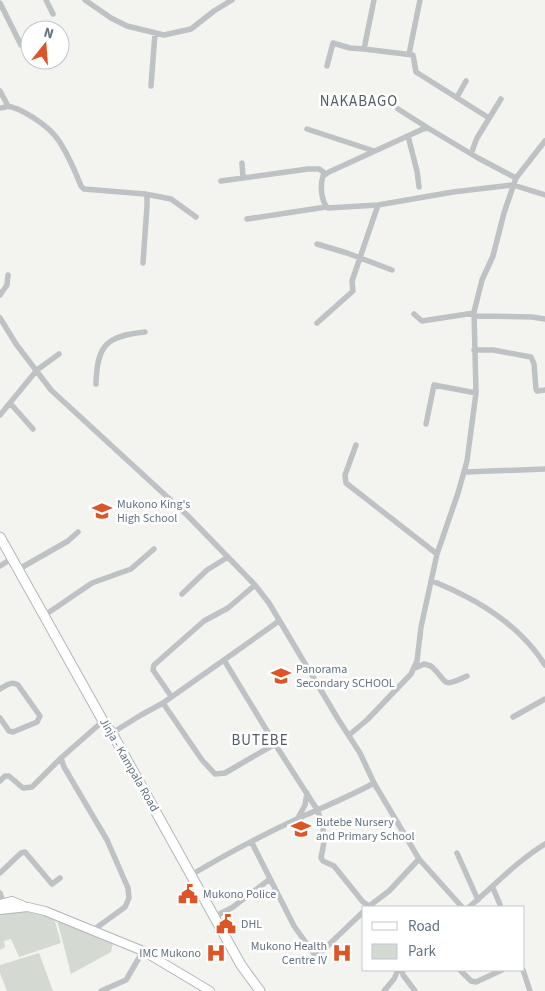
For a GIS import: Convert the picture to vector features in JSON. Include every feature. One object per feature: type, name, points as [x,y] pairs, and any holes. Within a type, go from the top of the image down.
[{"type":"highway","name":"Jinja - Kampala Road","points":[[0,537],[241,965],[260,991]]},
{"type":"main road","points":[[2,906],[12,901],[46,911],[143,951],[210,991]]},
{"type":"street","points":[[46,0],[53,14]]},
{"type":"street","points":[[85,0],[111,18],[128,26],[164,35],[191,29],[232,0]]},
{"type":"street","points":[[364,49],[374,0]]},
{"type":"street","points":[[409,54],[420,0]]},
{"type":"street","points":[[0,3],[20,42]]},
{"type":"street","points":[[151,86],[155,33]]},
{"type":"street","points":[[327,66],[332,43],[350,48],[413,55],[416,72],[489,118]]},
{"type":"street","points":[[457,97],[466,81]]},
{"type":"street","points":[[0,91],[6,106]]},
{"type":"street","points":[[470,154],[477,138],[501,99]]},
{"type":"street","points":[[0,108],[14,106],[56,136],[84,189],[145,194],[171,199],[196,217]]},
{"type":"street","points":[[398,109],[470,154],[516,178]]},
{"type":"street","points":[[326,207],[323,176],[374,151],[428,128]]},
{"type":"street","points":[[307,129],[374,151]]},
{"type":"street","points":[[408,136],[419,187]]},
{"type":"street","points":[[348,735],[385,702],[415,668],[418,661],[421,627],[437,554],[465,472],[476,393],[474,315],[482,280],[493,256],[504,213],[516,178],[545,141]]},
{"type":"street","points":[[242,163],[243,178]]},
{"type":"street","points":[[221,181],[308,169],[319,169],[326,174]]},
{"type":"street","points":[[247,219],[326,207],[378,205],[453,192],[513,185],[545,194]]},
{"type":"street","points":[[143,263],[148,206],[145,194]]},
{"type":"street","points":[[317,323],[352,291],[352,281],[378,205]]},
{"type":"street","points":[[317,244],[392,270]]},
{"type":"street","points":[[0,295],[7,284],[8,275]]},
{"type":"street","points":[[414,314],[422,321],[474,315],[545,319]]},
{"type":"street","points":[[0,318],[16,344],[57,396],[188,516],[255,585],[269,603],[360,753],[374,783],[419,859],[461,906]]},
{"type":"street","points":[[96,384],[98,359],[104,348],[123,335],[145,332]]},
{"type":"street","points":[[474,350],[493,350],[532,357],[536,390],[545,390]]},
{"type":"street","points":[[0,415],[37,370],[59,354]]},
{"type":"street","points":[[426,424],[434,386],[476,393]]},
{"type":"street","points":[[10,403],[33,429]]},
{"type":"street","points":[[356,445],[345,476],[346,483],[437,554]]},
{"type":"street","points":[[465,472],[545,469]]},
{"type":"street","points":[[19,569],[68,541],[78,532]]},
{"type":"street","points":[[45,615],[92,583],[131,569],[154,549]]},
{"type":"street","points":[[182,594],[207,570],[228,557]]},
{"type":"street","points":[[0,566],[11,559]]},
{"type":"street","points":[[432,581],[453,589],[473,600],[520,633],[535,649],[545,664]]},
{"type":"street","points":[[171,696],[153,670],[154,666],[204,621],[228,608],[255,585]]},
{"type":"street","points":[[112,734],[163,703],[279,621]]},
{"type":"street","points":[[224,660],[318,811],[323,828],[324,842],[321,858],[337,870],[368,906]]},
{"type":"street","points":[[415,668],[424,664],[431,666],[447,684],[467,676]]},
{"type":"street","points":[[0,689],[9,684],[14,683],[18,685],[40,716],[37,722],[12,732],[9,731],[0,718]]},
{"type":"street","points":[[513,717],[545,699]]},
{"type":"street","points":[[163,703],[202,760],[214,774],[225,773],[275,744]]},
{"type":"street","points":[[0,780],[5,776],[9,776],[23,788],[32,787],[103,721]]},
{"type":"street","points":[[61,758],[64,767],[107,840],[128,888],[129,898],[126,907],[92,931]]},
{"type":"street","points":[[191,875],[230,852],[374,783]]},
{"type":"street","points":[[298,818],[305,805],[306,793]]},
{"type":"street","points":[[252,843],[294,926],[314,954],[320,953],[362,913]]},
{"type":"street","points":[[470,906],[493,888],[513,868],[545,844]]},
{"type":"street","points":[[0,873],[21,852],[25,852],[52,884],[60,878]]},
{"type":"street","points":[[457,853],[478,900]]},
{"type":"street","points":[[370,906],[389,891],[419,859]]},
{"type":"street","points":[[214,917],[233,907],[270,879]]},
{"type":"street","points":[[493,888],[501,906]]},
{"type":"street","points":[[0,893],[2,906]]},
{"type":"street","points":[[100,991],[126,980],[143,951]]},
{"type":"street","points":[[394,979],[398,971]]},
{"type":"street","points":[[384,991],[404,971],[415,991]]},
{"type":"street","points":[[461,971],[472,981],[476,982],[500,971]]},
{"type":"street","points":[[523,971],[530,991]]},
{"type":"green space","points":[[20,910],[54,918],[61,943],[19,957],[11,939],[4,941],[5,947],[0,950],[0,913]]},
{"type":"green space","points":[[57,920],[113,943],[111,952],[71,974]]},
{"type":"green space","points":[[39,953],[53,991],[7,991],[0,973],[0,965]]},
{"type":"place","name":"Mukono King's High School","points":[[102,511]]},
{"type":"place","name":"Panorama Secondary SCHOOL","points":[[281,676]]},
{"type":"place","name":"Butebe Nursery and Primary School","points":[[301,829]]},
{"type":"place","name":"Mukono Police","points":[[188,894]]},
{"type":"place","name":"DHL","points":[[226,924]]},
{"type":"place","name":"IMC Mukono","points":[[216,953]]},
{"type":"place","name":"Mukono Health Centre IV","points":[[342,953]]},
{"type":"district","name":"NAKABAGO","points":[[359,101]]},
{"type":"district","name":"BUTEBE","points":[[260,740]]}]
